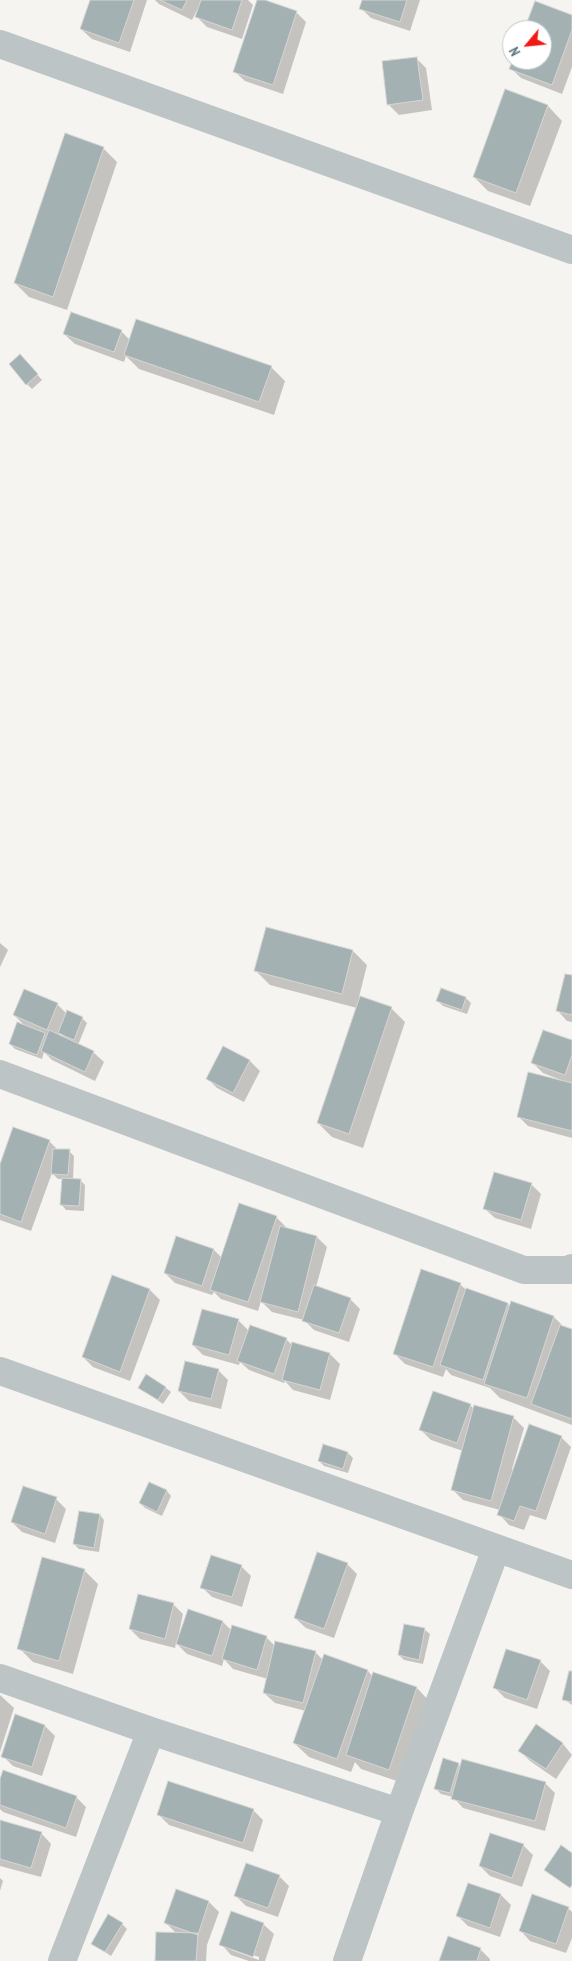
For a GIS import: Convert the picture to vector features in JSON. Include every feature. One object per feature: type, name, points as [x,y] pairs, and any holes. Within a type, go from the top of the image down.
[{"type":"street","points":[[0,44],[572,250]]},
{"type":"street","points":[[0,1074],[524,1270],[570,1270],[572,1268]]},
{"type":"street","points":[[0,1371],[572,1575]]},
{"type":"street","points":[[347,1961],[399,1812],[496,1549]]},
{"type":"street","points":[[0,1678],[151,1731],[399,1812]]},
{"type":"street","points":[[62,1961],[151,1731]]},
{"type":"building","points":[[90,0],[134,0],[119,43],[80,29]]},
{"type":"building","points":[[160,0],[187,0],[182,10]]},
{"type":"building","points":[[201,0],[242,0],[232,30],[195,17]]},
{"type":"building","points":[[257,0],[265,0],[297,11],[273,85],[233,72]]},
{"type":"building","points":[[362,0],[407,0],[400,22],[359,9]]},
{"type":"building","points":[[535,1],[572,15],[572,30],[552,85],[512,70],[552,70],[552,20],[528,20]]},
{"type":"building","points":[[417,57],[423,100],[387,105],[382,61]]},
{"type":"building","points":[[505,89],[548,105],[516,193],[473,177]]},
{"type":"building","points":[[65,133],[104,147],[53,297],[14,283]]},
{"type":"building","points":[[71,312],[122,330],[114,352],[63,334]]},
{"type":"building","points":[[136,319],[272,366],[259,402],[124,355]]},
{"type":"building","points":[[20,354],[38,374],[26,385],[9,364]]},
{"type":"building","points":[[266,927],[353,950],[342,994],[254,971]]},
{"type":"building","points":[[565,974],[572,975],[572,1015],[556,1011]]},
{"type":"building","points":[[441,988],[466,997],[462,1010],[436,1001]]},
{"type":"building","points":[[24,989],[58,1003],[47,1030],[13,1015]]},
{"type":"building","points":[[360,996],[392,1007],[349,1134],[317,1123]]},
{"type":"building","points":[[67,1010],[83,1017],[74,1040],[58,1033]]},
{"type":"building","points":[[17,1022],[45,1033],[37,1055],[9,1044]]},
{"type":"building","points":[[49,1030],[94,1051],[85,1072],[41,1051]]},
{"type":"building","points":[[543,1030],[572,1040],[572,1055],[565,1075],[531,1063]]},
{"type":"building","points":[[223,1046],[250,1060],[233,1093],[206,1079]]},
{"type":"building","points":[[528,1072],[572,1083],[572,1131],[517,1117]]},
{"type":"building","points":[[13,1127],[50,1140],[21,1222],[0,1214],[0,1164]]},
{"type":"building","points":[[53,1149],[70,1149],[68,1175],[51,1174]]},
{"type":"building","points":[[494,1172],[532,1183],[521,1220],[483,1209]]},
{"type":"building","points":[[62,1178],[81,1179],[79,1206],[60,1205]]},
{"type":"building","points":[[239,1203],[277,1216],[248,1302],[210,1290]]},
{"type":"building","points":[[280,1226],[317,1236],[298,1312],[260,1302]]},
{"type":"building","points":[[176,1236],[214,1249],[202,1286],[164,1273]]},
{"type":"building","points":[[421,1269],[461,1283],[433,1367],[393,1354]]},
{"type":"building","points":[[112,1275],[150,1289],[120,1372],[82,1357]]},
{"type":"building","points":[[314,1285],[351,1298],[339,1333],[302,1321]]},
{"type":"building","points":[[466,1288],[508,1303],[483,1380],[440,1365]]},
{"type":"building","points":[[511,1301],[554,1316],[527,1398],[484,1384]]},
{"type":"building","points":[[202,1309],[239,1319],[229,1355],[192,1345]]},
{"type":"building","points":[[250,1325],[287,1338],[274,1374],[237,1361]]},
{"type":"building","points":[[560,1325],[572,1329],[572,1419],[531,1404]]},
{"type":"building","points":[[292,1342],[330,1353],[320,1390],[282,1380]]},
{"type":"building","points":[[185,1361],[219,1369],[211,1399],[178,1391]]},
{"type":"building","points":[[146,1374],[166,1387],[158,1400],[138,1388]]},
{"type":"building","points":[[433,1391],[471,1404],[457,1443],[419,1430]]},
{"type":"building","points":[[474,1405],[514,1416],[491,1501],[451,1490]]},
{"type":"building","points":[[529,1424],[562,1436],[536,1511],[520,1506],[514,1521],[497,1515]]},
{"type":"building","points":[[323,1444],[348,1452],[343,1469],[318,1461]]},
{"type":"building","points":[[149,1482],[167,1490],[157,1512],[139,1503]]},
{"type":"building","points":[[23,1486],[57,1497],[45,1534],[11,1522]]},
{"type":"building","points":[[79,1511],[100,1514],[94,1548],[73,1544]]},
{"type":"building","points":[[317,1552],[348,1563],[324,1629],[294,1618]]},
{"type":"building","points":[[211,1555],[242,1565],[232,1597],[200,1588]]},
{"type":"building","points":[[42,1557],[85,1569],[59,1661],[17,1649]]},
{"type":"building","points":[[138,1594],[174,1603],[165,1639],[129,1629]]},
{"type":"building","points":[[188,1609],[223,1621],[212,1656],[176,1644]]},
{"type":"building","points":[[404,1624],[425,1628],[419,1660],[398,1655]]},
{"type":"building","points":[[232,1625],[267,1636],[257,1670],[222,1659]]},
{"type":"building","points":[[275,1641],[316,1651],[303,1703],[263,1693]]},
{"type":"building","points":[[506,1649],[541,1660],[527,1700],[493,1688]]},
{"type":"building","points":[[324,1654],[368,1670],[337,1759],[293,1743]]},
{"type":"building","points":[[569,1671],[572,1671],[572,1702],[562,1700]]},
{"type":"building","points":[[373,1672],[417,1687],[389,1770],[346,1755]]},
{"type":"building","points":[[15,1714],[45,1725],[32,1767],[1,1757]]},
{"type":"building","points":[[536,1724],[563,1743],[546,1769],[518,1751]]},
{"type":"building","points":[[443,1758],[459,1763],[450,1793],[434,1789]]},
{"type":"building","points":[[462,1759],[546,1782],[535,1821],[451,1799]]},
{"type":"building","points":[[3,1770],[77,1796],[66,1828],[0,1805],[0,1779]]},
{"type":"building","points":[[168,1781],[254,1809],[243,1843],[157,1815]]},
{"type":"building","points":[[0,1820],[42,1832],[31,1868],[0,1859]]},
{"type":"building","points":[[490,1833],[524,1844],[512,1878],[479,1866]]},
{"type":"building","points":[[561,1845],[572,1853],[572,1885],[570,1888],[544,1870]]},
{"type":"building","points":[[246,1863],[280,1875],[268,1908],[234,1896]]},
{"type":"building","points":[[468,1883],[501,1894],[490,1928],[456,1916]]},
{"type":"building","points":[[176,1889],[209,1901],[198,1935],[164,1923]]},
{"type":"building","points":[[532,1894],[569,1907],[556,1944],[519,1931]]},
{"type":"building","points":[[231,1911],[264,1923],[253,1957],[219,1945]]},
{"type":"building","points":[[108,1914],[123,1923],[105,1952],[91,1944]]},
{"type":"building","points":[[156,1932],[198,1933],[196,1961],[155,1961]]},
{"type":"building","points":[[448,1936],[481,1948],[477,1961],[439,1961]]}]
